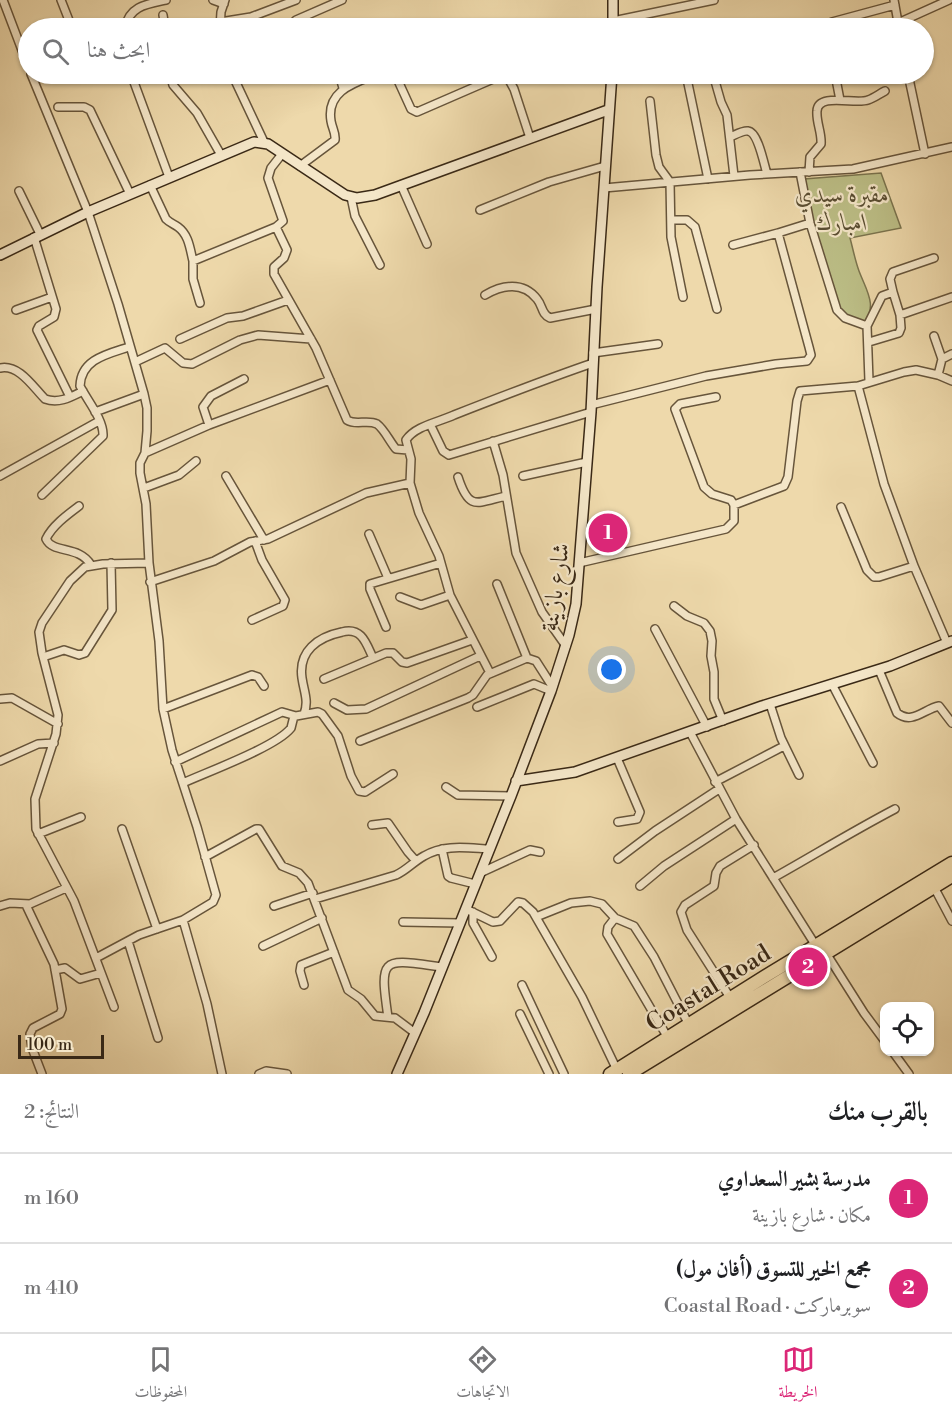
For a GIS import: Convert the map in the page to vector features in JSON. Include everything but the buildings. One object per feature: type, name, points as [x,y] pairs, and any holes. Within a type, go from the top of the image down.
[{"type":"highway","name":"Coastal Road","points":[[618,1073],[821,950],[952,863]]},
{"type":"highway","name":"Coastal Road","points":[[618,1073],[668,1038],[731,999],[952,876]]},
{"type":"street","points":[[3,0],[18,40]]},
{"type":"street","points":[[128,18],[136,9],[166,0]]},
{"type":"street","points":[[213,0],[224,2],[221,18]]},
{"type":"street","points":[[301,18],[342,0]]},
{"type":"street","points":[[613,0],[613,18]]},
{"type":"street","points":[[641,18],[714,0]]},
{"type":"street","points":[[914,18],[949,0]]},
{"type":"street","points":[[65,1],[69,18]]},
{"type":"street","points":[[247,18],[292,1]]},
{"type":"street","points":[[845,18],[894,3],[897,18]]},
{"type":"street","points":[[38,84],[88,212],[144,394],[148,422],[144,453],[140,463],[144,488],[150,582],[159,641],[163,709],[175,762],[216,895],[209,905],[183,920],[128,941],[96,958]]},
{"type":"street","points":[[135,84],[169,177]]},
{"type":"street","points":[[173,84],[197,113],[221,155]]},
{"type":"street","points":[[237,84],[264,142],[327,185],[351,197],[368,197],[608,110]]},
{"type":"street","points":[[343,84],[344,88]]},
{"type":"street","points":[[300,166],[335,140],[331,123],[331,107],[344,88],[353,84]]},
{"type":"street","points":[[400,84],[411,109],[417,112],[481,84]]},
{"type":"street","points":[[511,84],[530,138]]},
{"type":"street","name":"شارع بازينة","points":[[397,1074],[460,923],[469,910],[475,884],[511,796],[566,646],[576,604],[591,408],[611,84]]},
{"type":"street","points":[[688,84],[708,179]]},
{"type":"street","points":[[716,84],[727,115],[734,176]]},
{"type":"street","points":[[837,84],[840,100]]},
{"type":"street","points":[[910,84],[925,154]]},
{"type":"street","points":[[809,172],[810,157],[821,144],[818,104],[822,101],[867,101],[885,91]]},
{"type":"street","points":[[650,101],[656,155],[659,167],[669,182],[671,237],[683,297]]},
{"type":"street","points":[[58,107],[84,107],[90,110],[130,194]]},
{"type":"street","points":[[730,137],[745,131],[756,136],[766,174]]},
{"type":"street","points":[[0,255],[150,185],[254,142],[264,142]]},
{"type":"street","points":[[604,188],[734,176],[854,169],[952,147]]},
{"type":"street","points":[[193,261],[276,227],[283,221],[268,178],[271,168],[282,154]]},
{"type":"street","points":[[480,210],[549,182],[605,166]]},
{"type":"street","points":[[800,172],[810,222],[837,310],[845,318],[867,326]]},
{"type":"street","points":[[150,185],[166,219],[177,226],[187,238],[200,303]]},
{"type":"street","points":[[401,185],[427,244]]},
{"type":"street","points":[[19,191],[37,236],[56,309],[54,317],[36,330],[70,397]]},
{"type":"street","points":[[351,197],[355,216],[380,265]]},
{"type":"street","points":[[671,220],[687,220],[695,226],[717,309]]},
{"type":"street","points":[[733,245],[810,222]]},
{"type":"street","points":[[276,227],[287,250],[274,270],[288,300],[311,339],[347,420],[354,423],[375,423],[380,426],[396,449],[408,450]]},
{"type":"street","points":[[430,424],[443,451],[449,454],[591,408],[706,376],[776,364],[799,363],[810,359],[809,347],[778,233]]},
{"type":"street","points":[[869,342],[899,333],[901,328],[900,315],[890,279],[893,272],[934,258]]},
{"type":"street","points":[[485,295],[506,286],[521,288],[539,300],[544,313],[550,318],[596,309]]},
{"type":"street","points":[[869,381],[867,326],[882,296],[893,292]]},
{"type":"street","points":[[16,310],[52,297]]},
{"type":"street","points":[[900,315],[952,297]]},
{"type":"street","points":[[180,339],[227,318],[243,316],[288,300]]},
{"type":"street","points":[[135,362],[165,348],[183,363],[192,364],[240,340],[258,335],[311,339]]},
{"type":"street","points":[[934,336],[942,359],[938,375]]},
{"type":"street","points":[[593,353],[658,344]]},
{"type":"street","points":[[42,495],[101,439],[103,431],[80,386],[81,375],[90,362],[129,347]]},
{"type":"street","points":[[942,359],[952,354]]},
{"type":"street","points":[[490,673],[450,595],[441,563],[419,513],[410,483],[411,459],[406,440],[408,436],[430,424],[593,363]]},
{"type":"street","points":[[0,368],[7,366],[17,370],[45,399],[50,401],[70,397],[83,391]]},
{"type":"street","points":[[734,505],[780,488],[786,483],[800,391],[858,386],[869,381],[916,370],[952,381]]},
{"type":"street","points":[[209,425],[203,407],[207,399],[244,379]]},
{"type":"street","points":[[144,453],[209,425],[330,380]]},
{"type":"street","points":[[516,782],[561,776],[617,758],[770,704],[879,670],[950,642],[914,566],[884,484],[858,386]]},
{"type":"street","points":[[94,412],[144,394]]},
{"type":"street","points":[[579,563],[726,530],[734,521],[734,505],[731,500],[712,494],[705,487],[675,409],[680,404],[716,397]]},
{"type":"street","points":[[0,476],[99,421]]},
{"type":"street","points":[[493,441],[503,475],[516,553],[545,618],[566,646]]},
{"type":"street","points":[[144,488],[179,475],[196,461]]},
{"type":"street","points":[[523,476],[587,462]]},
{"type":"street","points":[[226,476],[264,540]]},
{"type":"street","points":[[458,477],[466,499],[470,501],[478,502],[506,496]]},
{"type":"street","points":[[150,582],[214,561],[366,493],[410,483]]},
{"type":"street","points":[[79,506],[63,519],[46,539],[52,546],[81,554],[86,557],[90,565]]},
{"type":"street","points":[[841,507],[871,575],[879,577],[914,566]]},
{"type":"street","points":[[369,534],[388,578]]},
{"type":"street","points":[[252,620],[283,606],[285,600],[262,560],[255,541]]},
{"type":"street","points":[[43,657],[64,650],[79,655],[85,653],[112,610],[111,563]]},
{"type":"street","points":[[114,1006],[74,901],[38,834],[34,819],[36,798],[58,724],[57,706],[39,637],[42,623],[75,576],[90,565],[148,563]]},
{"type":"street","points":[[386,627],[370,587],[372,583],[441,563]]},
{"type":"street","points":[[497,584],[527,658]]},
{"type":"street","points":[[400,597],[421,605],[450,595]]},
{"type":"street","points":[[674,606],[687,616],[704,623],[710,631],[714,699],[723,721]]},
{"type":"street","points":[[655,629],[707,727]]},
{"type":"street","points":[[304,714],[307,701],[302,666],[311,646],[340,632],[354,631],[362,636],[373,658]]},
{"type":"street","points":[[324,679],[390,652],[402,662],[407,663],[472,640]]},
{"type":"street","points":[[334,702],[347,710],[366,709],[480,656]]},
{"type":"street","points":[[360,741],[468,698],[483,678],[490,673],[527,658],[536,661],[551,688]]},
{"type":"street","points":[[879,670],[897,713],[901,717],[911,718],[939,706],[952,723]]},
{"type":"street","points":[[163,709],[252,675],[257,675],[264,686]]},
{"type":"street","points":[[477,707],[534,684],[551,688]]},
{"type":"street","points":[[832,684],[873,763]]},
{"type":"street","points":[[0,699],[12,698],[58,724]]},
{"type":"street","points":[[770,704],[784,746],[799,775]]},
{"type":"street","points":[[175,762],[282,712],[294,716],[320,712],[337,734],[358,791],[365,792],[393,774]]},
{"type":"street","points":[[183,783],[275,740],[288,732],[294,716]]},
{"type":"street","points":[[690,732],[717,786],[773,878],[880,1034]]},
{"type":"street","points":[[0,761],[38,744],[54,743]]},
{"type":"street","points":[[618,859],[717,786],[784,746]]},
{"type":"street","points":[[617,758],[640,812],[637,819],[618,822]]},
{"type":"street","points":[[446,787],[458,795],[511,796]]},
{"type":"street","points":[[773,878],[834,844],[845,835],[895,809]]},
{"type":"street","points":[[38,834],[81,817]]},
{"type":"street","points":[[640,886],[664,866],[736,819]]},
{"type":"street","points":[[372,825],[388,823],[416,861]]},
{"type":"street","points":[[122,829],[157,929]]},
{"type":"street","points":[[205,856],[259,829],[282,866],[302,875],[314,896],[348,990],[361,999],[375,1016],[395,1018],[415,1033]]},
{"type":"street","points":[[731,999],[687,930],[681,912],[685,905],[714,886],[716,873],[720,866],[754,845]]},
{"type":"street","points":[[442,849],[448,876],[451,879],[475,884]]},
{"type":"street","points":[[274,906],[396,875],[408,869],[416,861],[442,849],[490,849]]},
{"type":"street","points":[[480,873],[530,850],[540,852]]},
{"type":"street","points":[[934,887],[952,921]]},
{"type":"street","points":[[0,906],[13,902],[26,904],[66,888]]},
{"type":"street","points":[[536,917],[563,905],[584,901],[602,904],[615,918],[635,927],[689,1025]]},
{"type":"street","points":[[469,910],[498,922],[515,904],[520,902],[526,905],[536,917],[582,997],[618,1073]]},
{"type":"street","points":[[26,904],[55,970],[62,1012],[33,1028],[30,1034],[32,1048],[42,1074]]},
{"type":"street","points":[[469,910],[473,923],[492,957]]},
{"type":"street","points":[[263,946],[322,918]]},
{"type":"street","points":[[615,918],[606,934],[668,1038]]},
{"type":"street","points":[[183,920],[207,1004],[222,1074]]},
{"type":"street","points":[[404,921],[460,923]]},
{"type":"street","points":[[128,941],[158,1038]]},
{"type":"street","points":[[304,985],[300,971],[301,964],[334,952]]},
{"type":"street","points":[[388,1017],[383,976],[389,965],[402,962],[442,967]]},
{"type":"street","points":[[55,970],[64,968],[80,979],[101,973]]},
{"type":"street","points":[[522,985],[564,1074]]},
{"type":"street","points":[[520,1014],[549,1074]]},
{"type":"street","points":[[896,1056],[909,1074]]},
{"type":"street","points":[[259,1074],[266,1071],[287,1074]]},
{"type":"green space","name":"مقبرة سيدي امبارك","points":[[881,173],[901,228],[850,238],[870,298],[870,312],[863,326],[841,314],[813,223],[804,179]]},
{"type":"place","name":"مدرسة بشير السعداوي","points":[[608,533]]},
{"type":"place","name":"مجمع الخير للتسوق (أفان مول)","points":[[808,967]]}]
